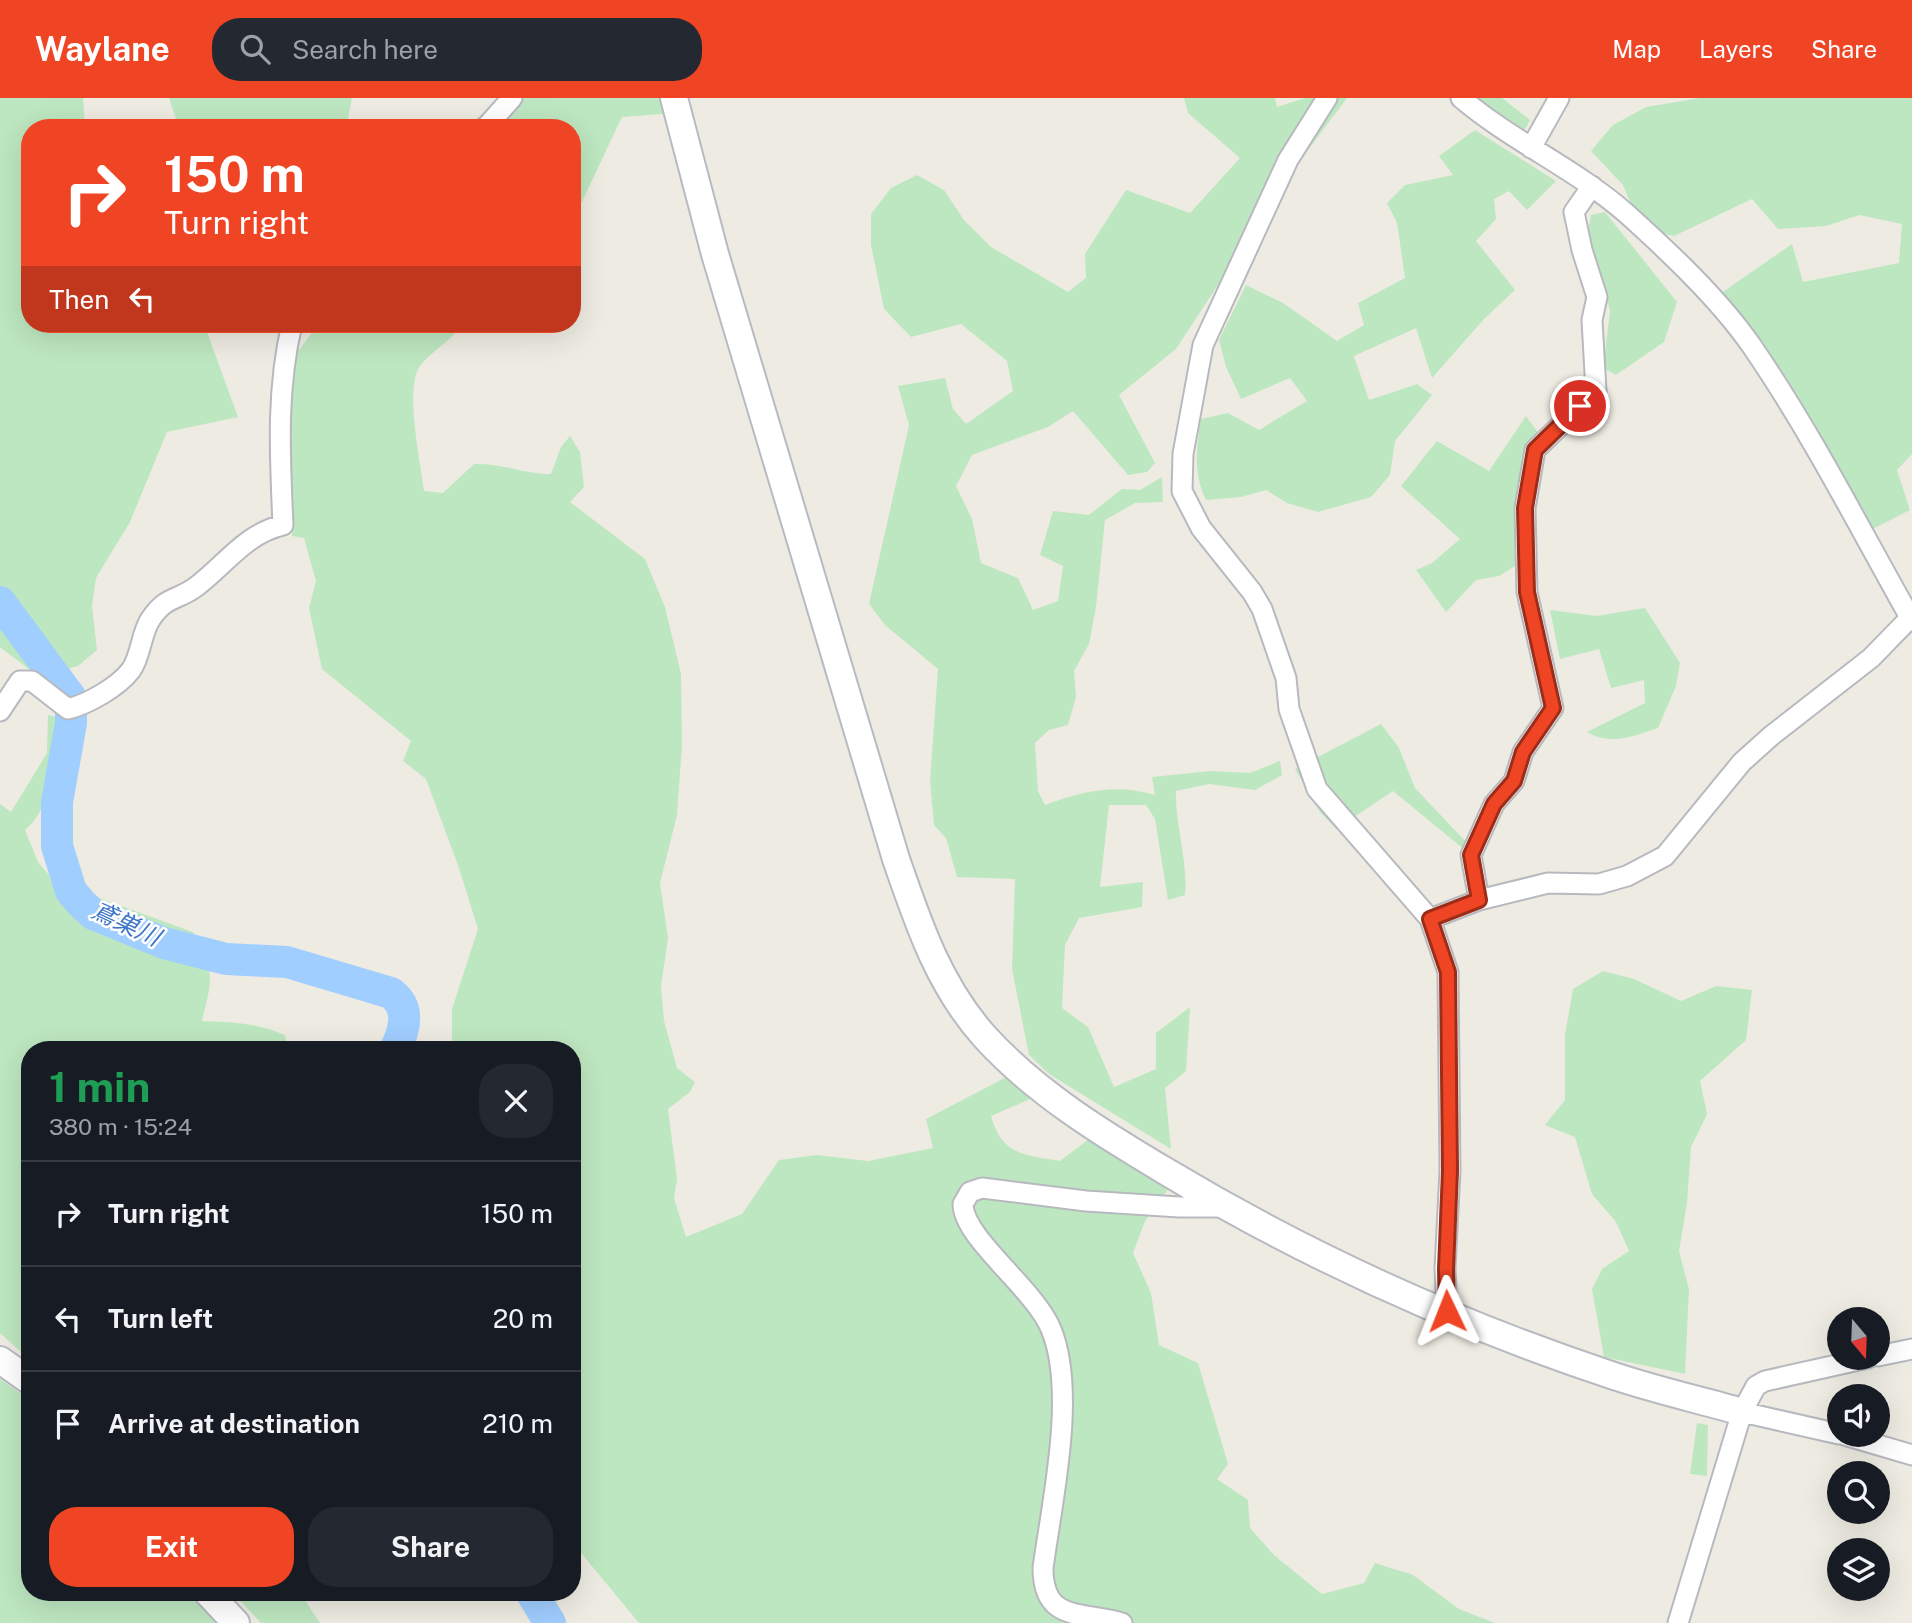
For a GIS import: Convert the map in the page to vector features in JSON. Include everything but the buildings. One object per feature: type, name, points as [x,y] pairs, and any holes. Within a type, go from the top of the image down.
[{"type":"street","points":[[493,119],[512,98]]},
{"type":"street","points":[[674,98],[715,254],[892,846],[925,943],[950,989],[985,1037],[1028,1078],[1091,1125],[1225,1207],[1357,1274],[1615,1377],[1742,1412],[1827,1431]]},
{"type":"street","points":[[1327,98],[1289,160],[1203,345],[1183,454],[1182,491],[1200,528],[1252,592],[1262,609],[1286,678],[1289,709],[1317,789],[1430,919],[1448,972],[1450,1171],[1447,1311]]},
{"type":"street","points":[[1430,919],[1479,900],[1548,883],[1599,884],[1627,876],[1665,856],[1742,762],[1871,658],[1911,618],[1750,344],[1680,263],[1592,186],[1531,148],[1461,98]]},
{"type":"street","points":[[1531,148],[1559,98]]},
{"type":"street","points":[[1479,900],[1471,855],[1494,804],[1514,781],[1523,752],[1553,708],[1527,592],[1525,508],[1535,450],[1595,391],[1592,320],[1597,297],[1582,250],[1574,212],[1592,186]]},
{"type":"street","points":[[0,711],[20,681],[32,681],[68,709],[88,703],[131,670],[149,621],[167,599],[196,587],[230,553],[271,528],[283,525],[278,407],[283,360],[290,333]]},
{"type":"street","points":[[1122,1623],[1059,1610],[1050,1602],[1044,1588],[1043,1568],[1062,1408],[1061,1357],[1042,1310],[1023,1284],[974,1234],[964,1204],[970,1192],[982,1188],[1099,1202],[1225,1207]]},
{"type":"street","points":[[1890,1354],[1912,1349]]},
{"type":"street","points":[[0,1360],[21,1375]]},
{"type":"street","points":[[1678,1623],[1742,1412],[1754,1389],[1765,1381],[1827,1367]]},
{"type":"street","points":[[1885,1447],[1912,1455]]},
{"type":"street","points":[[215,1601],[236,1623]]},
{"type":"green space","points":[[0,98],[83,98],[84,119],[21,119],[21,333],[207,333],[238,417],[167,432],[130,522],[96,578],[92,606],[97,650],[78,666],[39,677],[0,647]]},
{"type":"green space","points":[[169,98],[352,98],[348,119],[176,119]]},
{"type":"green space","points":[[506,98],[674,98],[676,113],[622,117],[581,204],[581,119],[476,119]]},
{"type":"green space","points":[[1184,98],[1275,98],[1277,107],[1305,98],[1347,98],[1296,166],[1176,349],[1119,395],[1155,463],[1147,472],[1128,475],[1073,411],[1048,427],[972,455],[956,486],[972,519],[981,563],[1018,578],[1033,610],[1058,601],[1063,566],[1040,555],[1053,511],[1089,515],[1122,489],[1140,490],[1162,477],[1163,502],[1135,503],[1105,520],[1096,607],[1089,644],[1074,671],[1076,697],[1068,725],[1049,730],[1035,743],[1038,791],[1045,805],[1100,790],[1141,791],[1155,795],[1152,777],[1211,771],[1250,773],[1280,761],[1282,775],[1255,790],[1209,784],[1176,791],[1185,868],[1185,895],[1168,900],[1155,819],[1146,805],[1109,805],[1100,887],[1143,882],[1142,907],[1079,918],[1065,945],[1062,1008],[1088,1027],[1114,1087],[1156,1069],[1156,1033],[1190,1007],[1186,1071],[1165,1088],[1171,1149],[1049,1074],[1029,1055],[1012,969],[1015,879],[957,877],[946,838],[934,825],[930,781],[938,669],[885,625],[869,604],[909,425],[898,386],[945,378],[953,409],[966,424],[1013,391],[1007,361],[961,324],[911,337],[884,309],[871,245],[871,214],[891,188],[917,175],[944,190],[964,220],[991,247],[1068,292],[1086,278],[1085,254],[1126,190],[1190,213],[1240,158],[1188,113]]},
{"type":"green space","points":[[1450,98],[1502,98],[1530,120],[1523,133]]},
{"type":"green space","points":[[1700,98],[1912,98],[1912,454],[1897,470],[1910,510],[1863,534],[1717,296],[1792,244],[1803,282],[1899,263],[1902,224],[1859,215],[1826,226],[1778,229],[1752,199],[1674,236],[1657,232],[1633,209],[1623,185],[1591,151],[1613,125],[1646,107]]},
{"type":"green space","points":[[1475,130],[1556,181],[1527,210],[1509,191],[1494,199],[1496,219],[1476,241],[1515,290],[1484,319],[1432,378],[1416,328],[1354,356],[1369,400],[1417,384],[1432,395],[1395,441],[1390,475],[1371,497],[1318,512],[1287,503],[1266,490],[1241,497],[1206,500],[1199,480],[1197,460],[1201,419],[1228,413],[1259,430],[1307,401],[1290,378],[1241,399],[1226,367],[1219,340],[1246,285],[1283,303],[1337,341],[1364,325],[1358,303],[1405,278],[1397,223],[1387,203],[1405,185],[1453,175],[1439,156]]},
{"type":"green space","points":[[1605,212],[1677,302],[1664,342],[1616,375],[1603,368],[1610,311],[1588,232],[1591,215]]},
{"type":"green space","points":[[311,333],[455,333],[425,360],[415,377],[413,408],[424,491],[443,493],[474,464],[551,474],[561,447],[570,436],[580,452],[584,487],[570,502],[645,559],[665,607],[681,674],[682,745],[677,815],[660,883],[668,938],[661,986],[664,1021],[677,1068],[695,1082],[690,1092],[668,1109],[677,1179],[674,1198],[686,1237],[742,1214],[779,1160],[817,1155],[868,1161],[933,1148],[926,1119],[1018,1071],[1037,1096],[991,1116],[1001,1139],[1008,1146],[1025,1154],[1060,1161],[1093,1136],[1174,1181],[1145,1221],[1133,1253],[1151,1293],[1159,1345],[1198,1363],[1228,1464],[1217,1479],[1248,1500],[1250,1528],[1275,1556],[1322,1594],[1364,1583],[1375,1563],[1413,1575],[1459,1609],[1495,1623],[639,1623],[581,1553],[581,1041],[452,1041],[452,1009],[478,929],[426,779],[403,761],[411,741],[322,669],[309,608],[316,581],[304,538],[292,536],[289,423],[297,353]]},
{"type":"green space","points":[[1526,416],[1544,441],[1521,562],[1499,576],[1476,580],[1446,612],[1416,570],[1432,563],[1460,539],[1401,486],[1437,441],[1489,471]]},
{"type":"green space","points":[[1645,608],[1680,663],[1676,686],[1658,728],[1622,738],[1596,736],[1587,732],[1645,703],[1644,680],[1611,688],[1599,649],[1560,659],[1550,610],[1597,616]]},
{"type":"green space","points":[[48,715],[61,718],[52,778],[42,807],[25,830],[38,862],[55,882],[193,932],[210,976],[202,1021],[265,1028],[285,1035],[286,1041],[21,1041],[21,1352],[0,1333],[0,804],[11,812],[47,753]]},
{"type":"green space","points":[[1381,724],[1399,748],[1415,788],[1468,844],[1471,855],[1393,791],[1336,829],[1320,812],[1295,769]]},
{"type":"green space","points":[[1603,971],[1634,979],[1681,1001],[1716,986],[1752,990],[1746,1040],[1700,1081],[1707,1114],[1691,1147],[1687,1203],[1679,1251],[1689,1289],[1685,1374],[1604,1357],[1592,1289],[1602,1269],[1629,1251],[1616,1222],[1592,1194],[1575,1137],[1545,1125],[1565,1100],[1565,1035],[1573,989]]},
{"type":"green space","points":[[0,1379],[21,1394],[21,1601],[204,1601],[221,1623],[0,1623]]},
{"type":"green space","points":[[1697,1423],[1708,1425],[1707,1476],[1690,1474]]},
{"type":"green space","points":[[240,1601],[305,1601],[320,1623],[261,1623]]},
{"type":"waterway","name":"鳶巣川","points":[[0,602],[71,698],[71,723],[57,802],[57,846],[71,891],[82,904],[93,914],[164,943],[226,959],[287,962],[391,993],[404,1012],[399,1041]]},
{"type":"waterway","name":"鳶巣川","points":[[537,1601],[550,1623]]},
{"type":"route","points":[[1447,1311],[1450,1171],[1448,972],[1430,919],[1479,900],[1471,855],[1494,804],[1514,781],[1523,752],[1553,708],[1527,592],[1525,508],[1535,450],[1580,406]]}]
